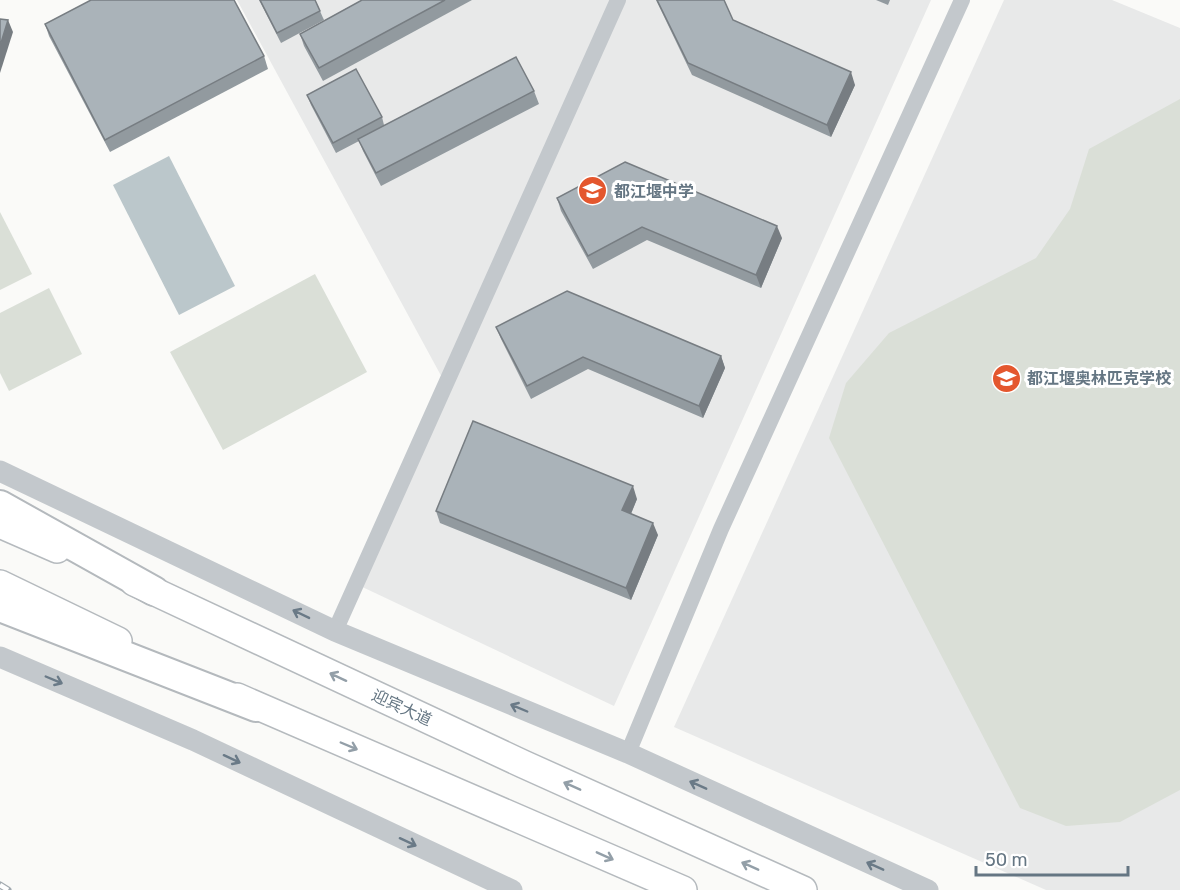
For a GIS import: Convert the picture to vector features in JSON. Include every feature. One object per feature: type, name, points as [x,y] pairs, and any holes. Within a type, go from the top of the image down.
[{"type":"highway","points":[[0,505],[154,591]]},
{"type":"highway","points":[[0,607],[256,707]]},
{"type":"main road","name":"迎宾大道","points":[[0,525],[154,591],[523,764],[803,890]]},
{"type":"main road","points":[[0,584],[256,707],[683,890]]},
{"type":"street","points":[[335,631],[618,0]]},
{"type":"street","points":[[628,753],[721,529],[962,0]]},
{"type":"street","points":[[0,471],[335,631],[628,753],[928,890]]},
{"type":"street","points":[[0,657],[193,740],[512,890]]},
{"type":"shaded area","name":"都江堰中学","points":[[237,0],[931,0],[614,706],[356,584],[445,383]]},
{"type":"shaded area","name":"都江堰奥林匹克学校","points":[[1004,0],[1112,0],[1180,28],[1180,890],[1046,890],[674,727]]},
{"type":"shaded area","points":[[1180,99],[1180,790],[1120,822],[1066,826],[1020,808],[829,438],[846,383],[889,333],[1036,258],[1070,209],[1089,149]]},
{"type":"shaded area","points":[[169,156],[235,286],[179,315],[113,185]]},
{"type":"shaded area","points":[[0,212],[32,274],[0,290]]},
{"type":"shaded area","points":[[315,274],[367,372],[223,450],[170,352]]},
{"type":"shaded area","points":[[49,288],[82,354],[9,391],[0,373],[0,313]]},
{"type":"building","points":[[91,0],[234,0],[264,56],[105,140],[45,24]]},
{"type":"building","points":[[260,0],[315,0],[320,11],[277,33]]},
{"type":"building","points":[[362,0],[445,0],[319,68],[300,34]]},
{"type":"building","points":[[657,0],[724,0],[733,20],[851,72],[827,125],[688,63]]},
{"type":"building","points":[[0,19],[8,20],[0,46]]},
{"type":"building","points":[[516,57],[534,91],[376,173],[358,139]]},
{"type":"building","points":[[356,69],[382,117],[333,143],[307,95]]},
{"type":"building","points":[[625,162],[777,226],[756,275],[642,227],[588,256],[557,198]]},
{"type":"building","points":[[567,291],[721,356],[699,406],[583,357],[527,386],[496,327]]},
{"type":"building","points":[[473,421],[633,486],[622,510],[653,523],[626,588],[436,511]]},
{"type":"railway","points":[[0,885],[8,890]]},
{"type":"place","name":"都江堰中学","points":[[593,191]]},
{"type":"place","name":"都江堰奥林匹克学校","points":[[1006,378]]}]
